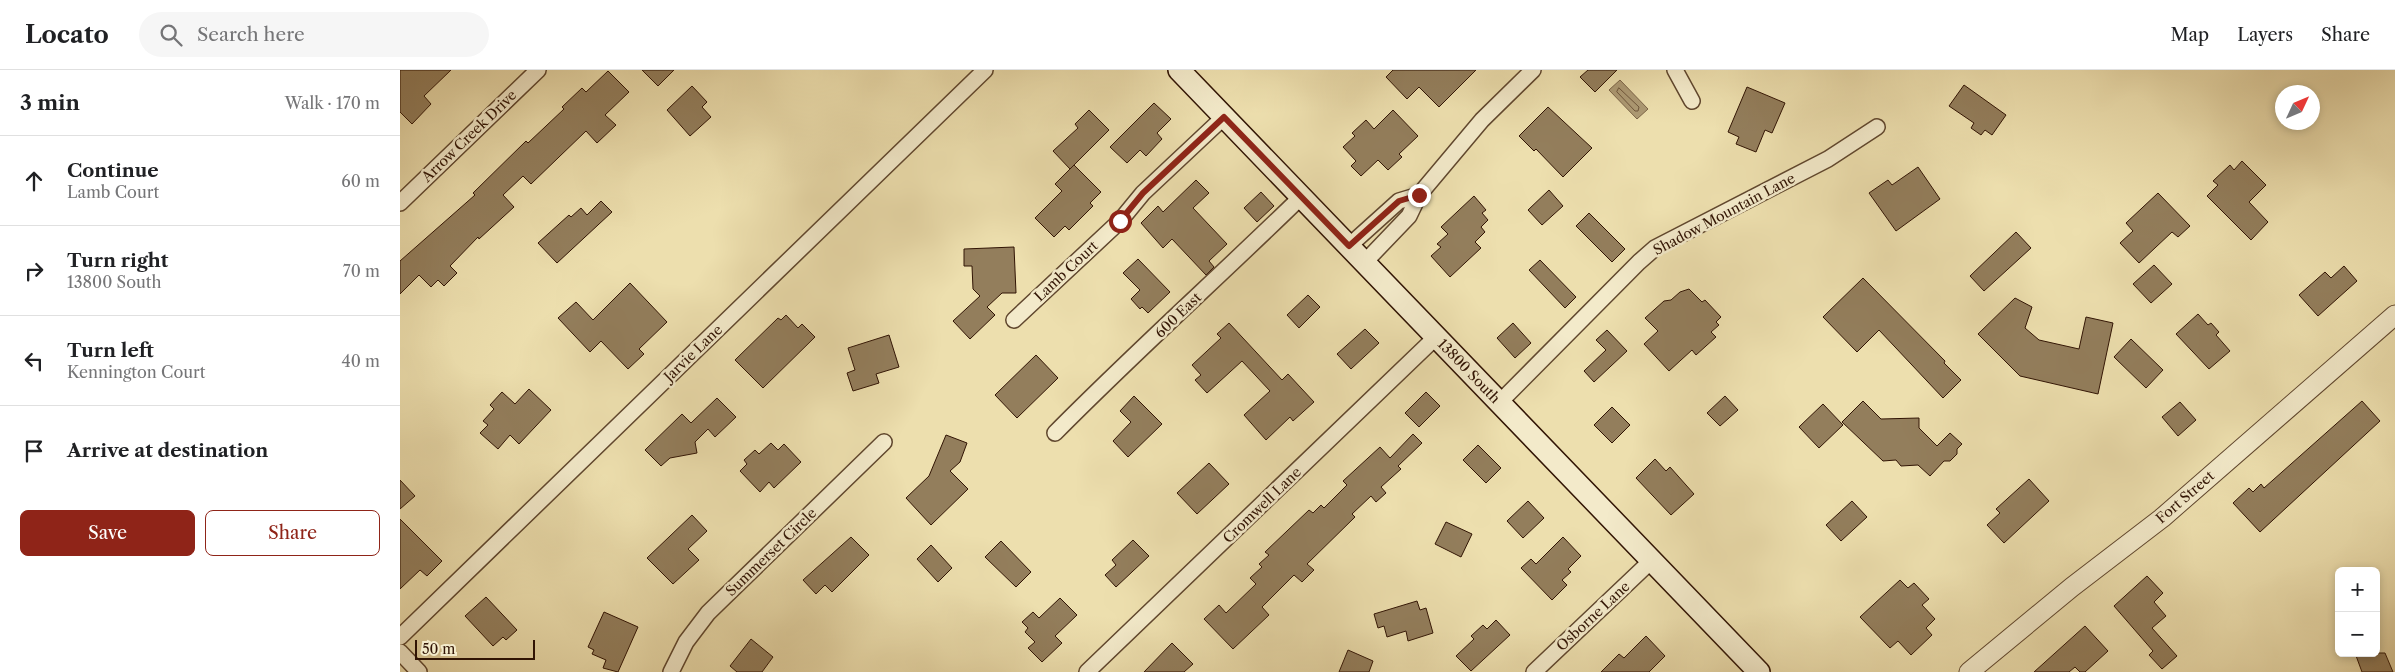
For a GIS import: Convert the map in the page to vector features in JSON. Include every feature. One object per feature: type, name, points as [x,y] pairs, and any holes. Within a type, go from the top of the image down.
[{"type":"main road","name":"13800 South","points":[[1179,70],[1758,672]]},
{"type":"street","name":"Arrow Creek Drive","points":[[400,203],[538,70]]},
{"type":"street","name":"Jarvie Lane","points":[[400,637],[985,70]]},
{"type":"street","points":[[1364,263],[1409,216],[1419,195],[1482,120],[1533,70]]},
{"type":"street","points":[[1675,70],[1692,101]]},
{"type":"street","name":"Lamb Court","points":[[1014,320],[1120,221],[1143,193],[1224,117]]},
{"type":"street","name":"Shadow Mountain Lane","points":[[1499,403],[1655,248],[1828,159],[1877,127]]},
{"type":"street","points":[[1349,246],[1399,201],[1419,195]]},
{"type":"street","name":"600 East","points":[[1055,433],[1105,382],[1138,354],[1301,197]]},
{"type":"street","name":"Fort Street","points":[[1969,672],[2072,587],[2162,518],[2395,315]]},
{"type":"street","name":"Cromwell Lane","points":[[1087,672],[1436,337]]},
{"type":"street","name":"Summerset Circle","points":[[671,672],[686,642],[708,613],[884,442]]},
{"type":"street","name":"Osborne Lane","points":[[1534,672],[1652,561]]},
{"type":"street","points":[[400,652],[419,672]]},
{"type":"water","points":[[1620,80],[1648,109],[1637,119],[1609,90]]},
{"type":"building","points":[[400,70],[451,70],[424,96],[431,104],[412,124],[400,112]]},
{"type":"building","points":[[642,70],[674,70],[658,86]]},
{"type":"building","points":[[1393,70],[1476,70],[1439,107],[1419,87],[1407,99],[1386,77]]},
{"type":"building","points":[[1588,70],[1617,70],[1595,92],[1580,77]]},
{"type":"building","points":[[608,71],[629,92],[605,115],[616,125],[597,143],[586,131],[531,184],[523,176],[503,195],[514,207],[479,239],[478,237],[450,266],[457,273],[444,286],[438,280],[431,287],[419,275],[400,294],[400,261],[475,195],[473,193],[526,141],[528,143],[564,109],[562,107],[582,88],[586,92]]},
{"type":"building","points":[[1964,85],[2006,115],[1992,135],[1985,130],[1981,135],[1971,128],[1974,123],[1949,106]]},
{"type":"building","points":[[692,86],[707,102],[702,107],[711,117],[690,136],[667,110]]},
{"type":"building","points":[[1747,87],[1785,103],[1772,133],[1765,130],[1756,152],[1736,144],[1739,137],[1728,132]]},
{"type":"building","points":[[1154,103],[1171,119],[1157,133],[1162,139],[1146,156],[1140,150],[1127,163],[1110,147]]},
{"type":"building","points":[[1548,107],[1592,148],[1563,177],[1536,149],[1534,151],[1519,136]]},
{"type":"building","points":[[1089,110],[1109,130],[1070,169],[1053,151],[1078,128],[1075,124]]},
{"type":"building","points":[[1393,110],[1418,136],[1399,154],[1402,157],[1388,170],[1378,160],[1361,176],[1351,166],[1356,161],[1343,147],[1355,136],[1352,133],[1366,120],[1374,129]]},
{"type":"building","points":[[2242,161],[2266,185],[2249,202],[2268,222],[2251,240],[2207,196],[2218,185],[2213,181],[2230,165],[2234,170]]},
{"type":"building","points":[[1074,165],[1101,192],[1090,203],[1093,206],[1069,230],[1065,226],[1054,237],[1035,218],[1062,191],[1055,184]]},
{"type":"building","points":[[1918,167],[1940,199],[1896,231],[1869,193],[1888,180],[1892,185]]},
{"type":"building","points":[[1196,180],[1209,193],[1193,208],[1227,244],[1209,261],[1214,267],[1206,275],[1172,239],[1163,248],[1141,223],[1158,206],[1163,212]]},
{"type":"building","points":[[1549,190],[1563,206],[1542,225],[1528,210]]},
{"type":"building","points":[[1261,192],[1274,206],[1257,222],[1244,208]]},
{"type":"building","points":[[2158,193],[2190,226],[2178,237],[2172,232],[2139,263],[2120,243],[2133,231],[2126,223]]},
{"type":"building","points":[[1474,196],[1486,210],[1482,213],[1488,220],[1481,227],[1485,232],[1475,242],[1481,248],[1450,277],[1431,256],[1441,247],[1437,244],[1448,234],[1441,227]]},
{"type":"building","points":[[601,201],[612,212],[557,263],[538,243],[569,215],[571,217],[581,208],[587,215]]},
{"type":"building","points":[[1589,213],[1625,249],[1612,262],[1576,226]]},
{"type":"building","points":[[2016,232],[2031,248],[1984,291],[1970,276]]},
{"type":"building","points":[[1014,247],[1016,293],[1002,293],[987,307],[995,315],[970,339],[953,321],[980,296],[973,289],[972,266],[964,266],[964,249]]},
{"type":"building","points":[[1138,259],[1170,292],[1148,313],[1142,307],[1140,309],[1131,299],[1140,290],[1123,273]]},
{"type":"building","points":[[1540,260],[1576,297],[1565,308],[1529,270]]},
{"type":"building","points":[[2154,265],[2172,284],[2151,303],[2133,284]]},
{"type":"building","points":[[2344,266],[2357,281],[2318,316],[2299,295],[2325,272],[2331,278]]},
{"type":"building","points":[[1863,278],[1945,361],[1944,363],[1961,380],[1943,398],[1879,330],[1857,352],[1823,317]]},
{"type":"building","points":[[630,283],[667,322],[639,349],[644,354],[628,369],[601,341],[590,352],[558,318],[576,302],[593,320]]},
{"type":"building","points":[[1689,289],[1702,302],[1705,300],[1721,317],[1716,322],[1719,325],[1711,332],[1716,337],[1696,355],[1692,350],[1669,371],[1644,344],[1658,331],[1645,318],[1664,301],[1671,300],[1680,292]]},
{"type":"building","points":[[1308,295],[1320,307],[1299,328],[1287,315]]},
{"type":"building","points":[[2015,298],[2032,307],[2025,328],[2039,340],[2079,349],[2086,317],[2113,323],[2098,394],[2020,376],[1978,334]]},
{"type":"building","points":[[2198,314],[2208,325],[2211,323],[2219,332],[2216,335],[2230,351],[2209,369],[2176,334]]},
{"type":"building","points":[[786,315],[798,328],[802,324],[815,337],[763,388],[735,360],[778,318],[781,320]]},
{"type":"building","points":[[1229,323],[1282,380],[1288,374],[1314,402],[1293,421],[1290,417],[1266,440],[1244,415],[1270,391],[1242,361],[1207,393],[1195,380],[1201,375],[1192,365],[1221,338],[1217,334]]},
{"type":"building","points":[[1513,323],[1531,343],[1515,358],[1497,338]]},
{"type":"building","points":[[1365,329],[1379,343],[1351,369],[1337,354]]},
{"type":"building","points":[[1607,330],[1627,351],[1594,382],[1584,371],[1606,350],[1596,340]]},
{"type":"building","points":[[889,335],[899,367],[876,374],[879,383],[853,391],[847,373],[855,370],[848,348]]},
{"type":"building","points":[[2131,339],[2163,370],[2146,388],[2114,357]]},
{"type":"building","points":[[1036,355],[1058,378],[1017,418],[995,395]]},
{"type":"building","points":[[529,389],[551,410],[519,444],[510,435],[498,449],[480,433],[488,425],[483,421],[494,409],[490,405],[502,392],[515,404]]},
{"type":"building","points":[[1426,392],[1440,406],[1419,427],[1405,413]]},
{"type":"building","points":[[1134,396],[1162,424],[1128,457],[1113,441],[1131,422],[1120,411]]},
{"type":"building","points":[[1725,396],[1738,410],[1720,426],[1707,413]]},
{"type":"building","points":[[717,398],[736,417],[715,437],[708,429],[695,442],[697,453],[670,458],[661,466],[645,450],[682,414],[691,423]]},
{"type":"building","points":[[1863,401],[1881,419],[1919,418],[1919,428],[1937,446],[1950,433],[1962,444],[1957,449],[1957,454],[1950,461],[1944,461],[1930,476],[1918,465],[1901,466],[1896,460],[1883,461],[1842,422]]},
{"type":"building","points":[[2362,401],[2380,421],[2260,532],[2233,503],[2249,488],[2253,492],[2261,484],[2264,488]]},
{"type":"building","points":[[2180,402],[2196,420],[2178,436],[2162,417]]},
{"type":"building","points":[[1823,404],[1843,425],[1819,448],[1799,427]]},
{"type":"building","points":[[1612,407],[1630,425],[1612,443],[1594,425]]},
{"type":"building","points":[[1413,434],[1422,443],[1398,466],[1401,469],[1381,487],[1386,493],[1376,502],[1371,496],[1352,514],[1355,517],[1307,564],[1314,570],[1302,582],[1294,575],[1262,607],[1269,615],[1233,649],[1204,619],[1219,605],[1226,613],[1256,584],[1250,578],[1262,567],[1259,564],[1269,555],[1265,552],[1309,510],[1313,513],[1321,505],[1324,508],[1347,485],[1343,481],[1380,447],[1390,458]]},
{"type":"building","points":[[946,435],[967,443],[960,462],[950,471],[968,489],[931,525],[906,498],[929,476]]},
{"type":"building","points":[[771,443],[778,450],[784,444],[801,462],[774,488],[769,482],[760,492],[740,471],[747,464],[744,460],[755,450],[759,454]]},
{"type":"building","points":[[1478,445],[1501,468],[1486,483],[1463,460]]},
{"type":"building","points":[[1655,459],[1666,471],[1670,467],[1694,494],[1671,515],[1636,478]]},
{"type":"building","points":[[1209,463],[1229,484],[1197,514],[1177,493]]},
{"type":"building","points":[[2029,479],[2049,501],[2004,543],[1987,525],[2000,513],[1996,509]]},
{"type":"building","points":[[400,480],[415,496],[400,509]]},
{"type":"building","points":[[1528,501],[1544,518],[1523,538],[1507,521]]},
{"type":"building","points":[[1852,501],[1867,517],[1841,541],[1826,525]]},
{"type":"building","points":[[692,515],[707,531],[688,549],[699,560],[673,584],[647,558]]},
{"type":"building","points":[[400,519],[442,561],[427,576],[420,570],[400,589]]},
{"type":"building","points":[[1446,522],[1472,534],[1461,557],[1435,544]]},
{"type":"building","points":[[851,537],[869,555],[832,592],[825,585],[816,594],[803,580]]},
{"type":"building","points":[[1563,537],[1581,556],[1568,569],[1571,572],[1562,580],[1567,585],[1552,600],[1521,568],[1531,559],[1536,564]]},
{"type":"building","points":[[1133,540],[1149,556],[1116,587],[1105,575],[1116,565],[1112,560]]},
{"type":"building","points":[[1001,541],[1031,572],[1016,587],[985,557]]},
{"type":"building","points":[[931,545],[952,568],[938,582],[917,559]]},
{"type":"building","points":[[2147,576],[2163,593],[2154,602],[2166,616],[2152,628],[2177,656],[2162,669],[2149,655],[2153,651],[2114,606]]},
{"type":"building","points":[[1900,580],[1908,588],[1914,583],[1929,599],[1922,605],[1935,619],[1926,628],[1932,635],[1911,655],[1898,641],[1890,648],[1860,617]]},
{"type":"building","points":[[486,597],[517,630],[506,640],[503,637],[493,646],[465,616]]},
{"type":"building","points":[[1060,598],[1077,615],[1055,636],[1062,643],[1042,662],[1028,648],[1035,642],[1025,632],[1028,628],[1022,622],[1033,612],[1039,618]]},
{"type":"building","points":[[1417,601],[1420,610],[1426,608],[1433,633],[1408,641],[1406,631],[1387,637],[1384,626],[1378,628],[1374,614]]},
{"type":"building","points":[[604,612],[638,627],[618,672],[603,668],[606,660],[592,654],[594,650],[588,647]]},
{"type":"building","points":[[1496,620],[1510,635],[1471,671],[1456,656],[1474,639],[1471,636],[1483,625],[1487,629]]},
{"type":"building","points":[[2085,626],[2108,651],[2085,672],[2080,672],[2075,667],[2069,672],[2034,672]]},
{"type":"building","points":[[1646,636],[1665,656],[1649,672],[1601,672],[1619,654],[1624,658]]},
{"type":"building","points":[[751,639],[773,657],[762,672],[737,672],[730,666]]},
{"type":"building","points":[[1172,643],[1193,664],[1184,672],[1144,672]]},
{"type":"building","points":[[1348,650],[1373,661],[1369,672],[1339,672]]},
{"type":"building","points":[[2380,653],[2385,653],[2393,672],[2362,672],[2356,657],[2380,657]]},
{"type":"route","points":[[1120,221],[1143,193],[1224,117],[1349,246],[1399,201],[1419,195]]}]
